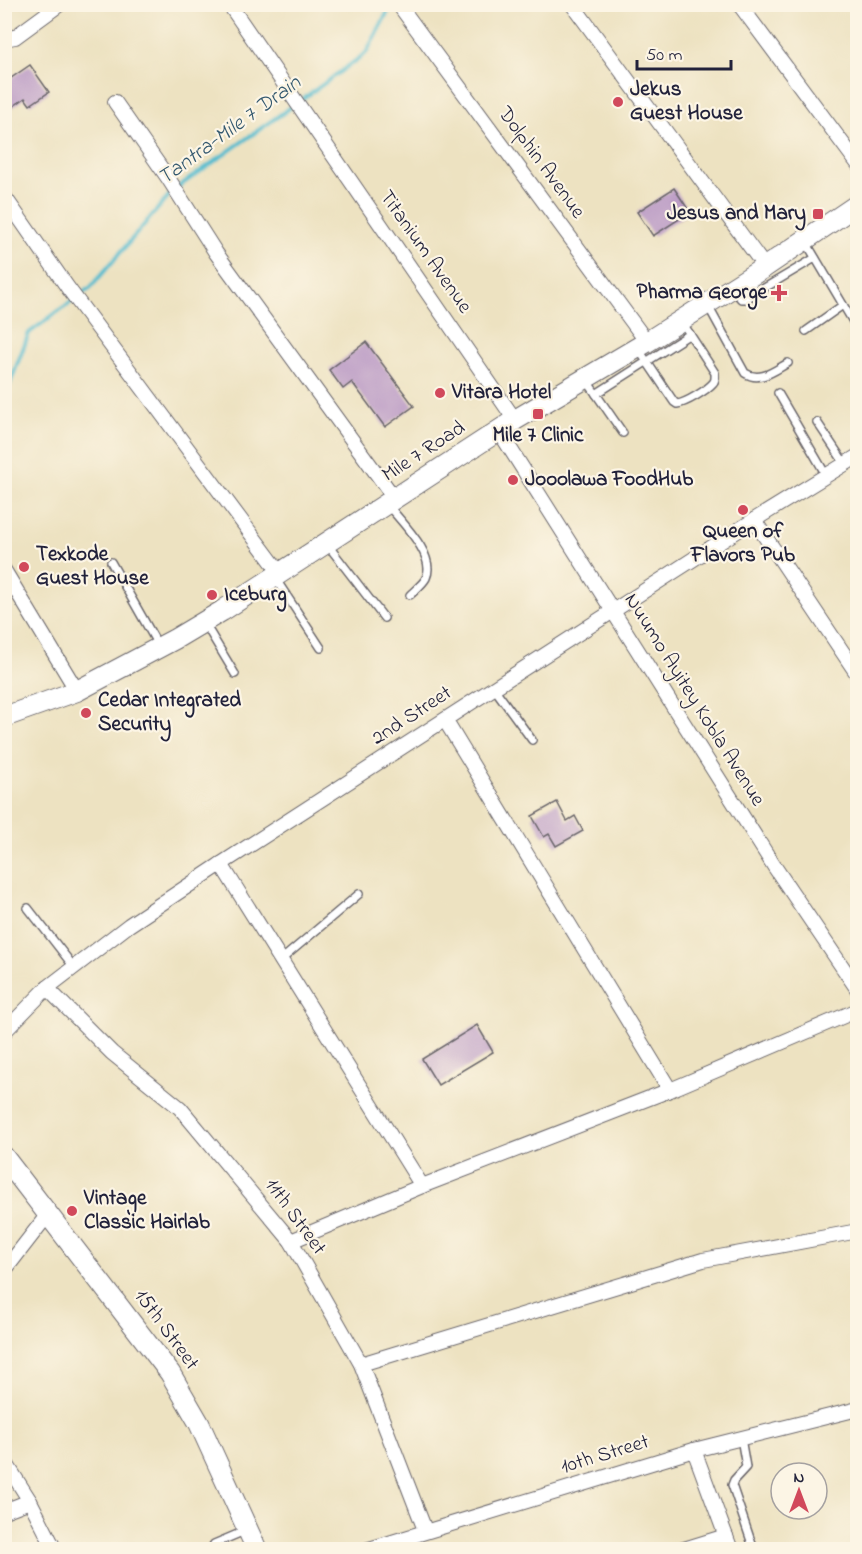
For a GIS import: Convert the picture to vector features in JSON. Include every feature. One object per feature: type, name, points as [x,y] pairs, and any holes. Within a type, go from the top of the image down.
[{"type":"street","points":[[4,39],[15,37],[60,4]]},
{"type":"street","name":"Titanium Avenue","points":[[230,4],[507,425]]},
{"type":"street","points":[[572,4],[765,267]]},
{"type":"street","points":[[739,4],[858,164]]},
{"type":"street","name":"Dolphin Avenue","points":[[402,9],[643,350]]},
{"type":"street","points":[[115,102],[168,178],[216,253],[391,502]]},
{"type":"street","points":[[4,196],[68,288],[278,576]]},
{"type":"street","name":"Mile 7 Road","points":[[4,717],[77,691],[204,622],[507,425],[590,386],[643,350],[685,327],[707,304],[858,204]]},
{"type":"street","name":"Nuumo Ayitey Kobla Avenue","points":[[507,425],[613,610],[774,866],[858,990]]},
{"type":"street","name":"2nd Street","points":[[4,1032],[47,988],[129,925],[613,610],[858,456]]},
{"type":"street","points":[[754,520],[858,675]]},
{"type":"street","points":[[4,570],[77,691]]},
{"type":"street","points":[[445,720],[670,1090]]},
{"type":"street","points":[[221,864],[422,1186]]},
{"type":"street","name":"11th Street","points":[[47,988],[112,1053],[180,1108],[291,1241],[361,1364],[425,1530]]},
{"type":"street","points":[[291,1241],[422,1186],[670,1090],[858,1010]]},
{"type":"street","name":"15th Street","points":[[4,1157],[170,1373],[199,1423],[257,1550]]},
{"type":"street","points":[[4,1271],[49,1213]]},
{"type":"street","points":[[361,1364],[703,1260],[858,1232]]},
{"type":"street","name":"10th Street","points":[[366,1550],[425,1530],[694,1450],[858,1409]]},
{"type":"street","points":[[694,1450],[731,1550]]},
{"type":"street","points":[[4,1460],[30,1501],[55,1550]]},
{"type":"street","points":[[4,1511],[30,1501]]},
{"type":"street","points":[[681,1550],[726,1536]]},
{"type":"lane","points":[[805,240],[858,330]]},
{"type":"lane","points":[[731,288],[740,298],[746,299],[815,258]]},
{"type":"lane","points":[[707,304],[745,373],[750,376],[764,376],[788,363]]},
{"type":"lane","points":[[806,331],[843,305]]},
{"type":"lane","points":[[643,350],[674,402],[685,403],[713,383],[716,377],[685,327]]},
{"type":"lane","points":[[590,386],[623,434]]},
{"type":"lane","points":[[778,393],[826,475]]},
{"type":"lane","points":[[816,422],[844,464]]},
{"type":"lane","points":[[391,502],[422,548],[428,563],[425,580],[410,595]]},
{"type":"lane","points":[[327,544],[384,618]]},
{"type":"lane","points":[[111,562],[160,647]]},
{"type":"lane","points":[[278,576],[321,648]]},
{"type":"lane","points":[[204,622],[235,674]]},
{"type":"lane","points":[[494,688],[532,740]]},
{"type":"lane","points":[[281,960],[358,894]]},
{"type":"lane","points":[[28,908],[74,967]]},
{"type":"lane","points":[[741,1438],[746,1467],[732,1485],[754,1550]]},
{"type":"lane","points":[[210,1550],[214,1544],[248,1529]]},
{"type":"building","points":[[30,65],[49,92],[30,105],[25,98],[4,113],[4,83]]},
{"type":"building","points":[[674,188],[690,212],[653,236],[637,212]]},
{"type":"building","points":[[366,342],[414,406],[385,427],[352,382],[343,389],[329,370]]},
{"type":"building","points":[[557,802],[567,821],[575,816],[583,831],[556,846],[549,834],[544,837],[532,816]]},
{"type":"building","points":[[477,1025],[493,1052],[438,1085],[422,1059]]},
{"type":"waterway","name":"Tantra-Mile 7 Drain","points":[[300,101],[366,53],[392,4]]},
{"type":"waterway","name":"Tantra-Mile 7 Drain","points":[[178,187],[294,105]]},
{"type":"waterway","name":"Tantra-Mile 7 Drain","points":[[4,399],[29,333],[91,287],[172,192]]},
{"type":"place","name":"Jekus Guest House","points":[[618,102]]},
{"type":"place","name":"Jesus and Mary","points":[[818,214]]},
{"type":"place","name":"Pharma George","points":[[779,293]]},
{"type":"place","name":"Vitara Hotel","points":[[440,393]]},
{"type":"place","name":"Mile 7 Clinic","points":[[538,414]]},
{"type":"place","name":"Jooolawa FoodHub","points":[[513,480]]},
{"type":"place","name":"Queen of Flavors Pub","points":[[743,510]]},
{"type":"place","name":"Texkode Guest House","points":[[24,567]]},
{"type":"place","name":"Iceburg","points":[[212,595]]},
{"type":"place","name":"Cedar Integrated Security","points":[[86,713]]},
{"type":"place","name":"Vintage Classic Hairlab","points":[[72,1211]]}]
